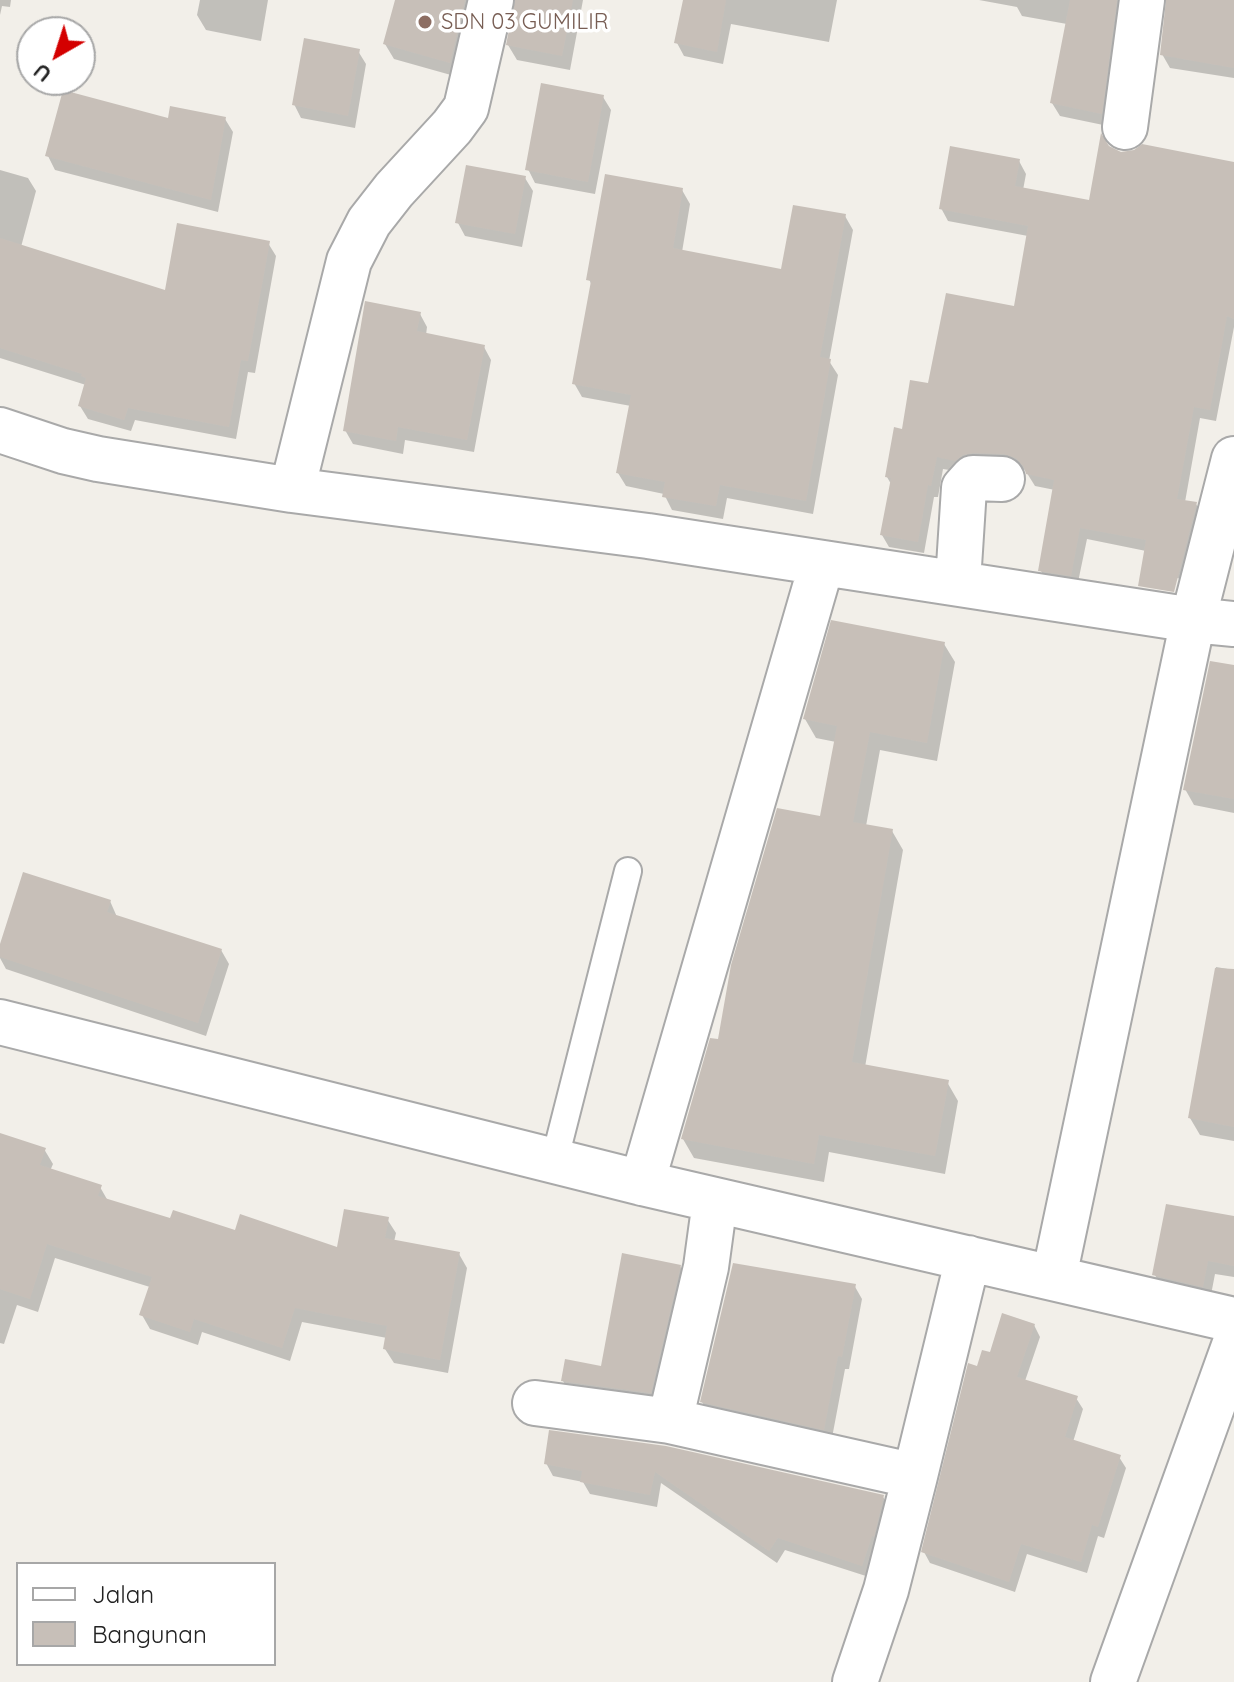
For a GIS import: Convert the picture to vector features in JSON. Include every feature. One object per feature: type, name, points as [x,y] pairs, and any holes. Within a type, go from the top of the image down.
[{"type":"street","points":[[292,490],[349,261],[369,222],[466,108],[491,0]]},
{"type":"street","points":[[1125,127],[1142,0]]},
{"type":"street","points":[[0,430],[98,459],[292,490],[648,536],[1214,622]]},
{"type":"street","points":[[1054,1277],[1214,622],[1234,459]]},
{"type":"street","points":[[958,582],[964,488],[973,478],[1002,479]]},
{"type":"street","points":[[642,1183],[822,563]]},
{"type":"street","points":[[0,1022],[715,1201],[1234,1320]]},
{"type":"street","points":[[670,1421],[706,1267],[715,1201]]},
{"type":"street","points":[[855,1682],[886,1590],[968,1258]]},
{"type":"street","points":[[1113,1682],[1234,1346]]},
{"type":"street","points":[[535,1403],[670,1421],[915,1476]]},
{"type":"lane","points":[[554,1162],[628,871]]},
{"type":"building","name":"SDN 03 GUMILIR","points":[[395,0],[465,0],[450,63],[383,44]]},
{"type":"building","points":[[515,0],[573,0],[562,56],[506,45]]},
{"type":"building","points":[[683,0],[726,0],[717,52],[674,43]]},
{"type":"building","points":[[1070,0],[1117,0],[1102,114],[1050,103]]},
{"type":"building","points":[[1166,0],[1234,0],[1234,68],[1160,55]]},
{"type":"building","points":[[304,38],[360,49],[348,116],[292,105]]},
{"type":"building","points":[[541,83],[604,95],[588,182],[525,170]]},
{"type":"building","points":[[61,96],[86,96],[168,118],[170,106],[226,117],[211,200],[45,156]]},
{"type":"building","points":[[1101,133],[1109,146],[1121,152],[1134,150],[1142,144],[1234,162],[1234,319],[1227,316],[1210,410],[1194,407],[1177,499],[1197,502],[1174,592],[1138,586],[1146,540],[1080,528],[1071,576],[1038,571],[1054,480],[1026,474],[1016,458],[1004,454],[973,453],[955,461],[937,457],[931,486],[928,485],[918,542],[880,535],[891,478],[885,477],[894,427],[902,429],[910,380],[928,383],[946,293],[1014,306],[1028,226],[939,209],[950,146],[1020,159],[1015,186],[1089,200]]},
{"type":"building","points":[[466,165],[526,176],[515,234],[455,223]]},
{"type":"building","points":[[605,174],[683,188],[673,248],[781,269],[793,205],[846,214],[820,357],[831,359],[806,501],[720,485],[716,506],[662,497],[665,482],[616,473],[631,395],[572,384],[591,281],[586,280]]},
{"type":"building","points":[[177,223],[270,241],[248,361],[241,360],[229,427],[128,408],[124,420],[78,406],[86,378],[82,374],[0,348],[0,238],[165,290]]},
{"type":"building","points":[[365,301],[421,312],[417,331],[485,345],[467,440],[398,427],[396,441],[343,431]]},
{"type":"building","points":[[831,620],[945,642],[927,743],[870,732],[853,822],[893,829],[852,1062],[949,1080],[935,1156],[819,1135],[814,1164],[681,1139],[710,1038],[718,1039],[731,965],[777,808],[820,816],[837,726],[803,719]]},
{"type":"building","points":[[1210,661],[1234,665],[1234,799],[1183,790]]},
{"type":"building","points":[[23,872],[111,900],[107,912],[222,949],[198,1023],[0,957],[0,944]]},
{"type":"building","points":[[1215,968],[1234,969],[1234,1127],[1188,1118]]},
{"type":"building","points":[[0,1133],[46,1148],[40,1165],[102,1185],[98,1196],[170,1218],[173,1210],[235,1230],[240,1214],[337,1247],[344,1209],[389,1217],[385,1238],[460,1252],[440,1360],[383,1349],[387,1326],[295,1308],[282,1348],[194,1319],[190,1332],[139,1315],[152,1277],[47,1244],[30,1299],[0,1289]]},
{"type":"building","points":[[1166,1204],[1234,1216],[1234,1266],[1208,1261],[1203,1287],[1152,1275]]},
{"type":"building","points":[[622,1253],[681,1265],[651,1393],[561,1381],[565,1359],[601,1366]]},
{"type":"building","points":[[733,1263],[856,1284],[824,1430],[700,1402]]},
{"type":"building","points":[[1002,1313],[1035,1324],[1017,1377],[1078,1396],[1065,1437],[1121,1455],[1098,1527],[1092,1525],[1081,1562],[1021,1544],[1009,1582],[921,1552],[968,1363],[977,1366],[982,1350],[990,1352]]},
{"type":"building","points":[[549,1430],[666,1446],[884,1495],[874,1537],[862,1566],[778,1538],[769,1551],[655,1472],[650,1495],[580,1482],[582,1471],[544,1464]]},
{"type":"place","name":"SDN 03 GUMILIR","points":[[425,22]]}]
